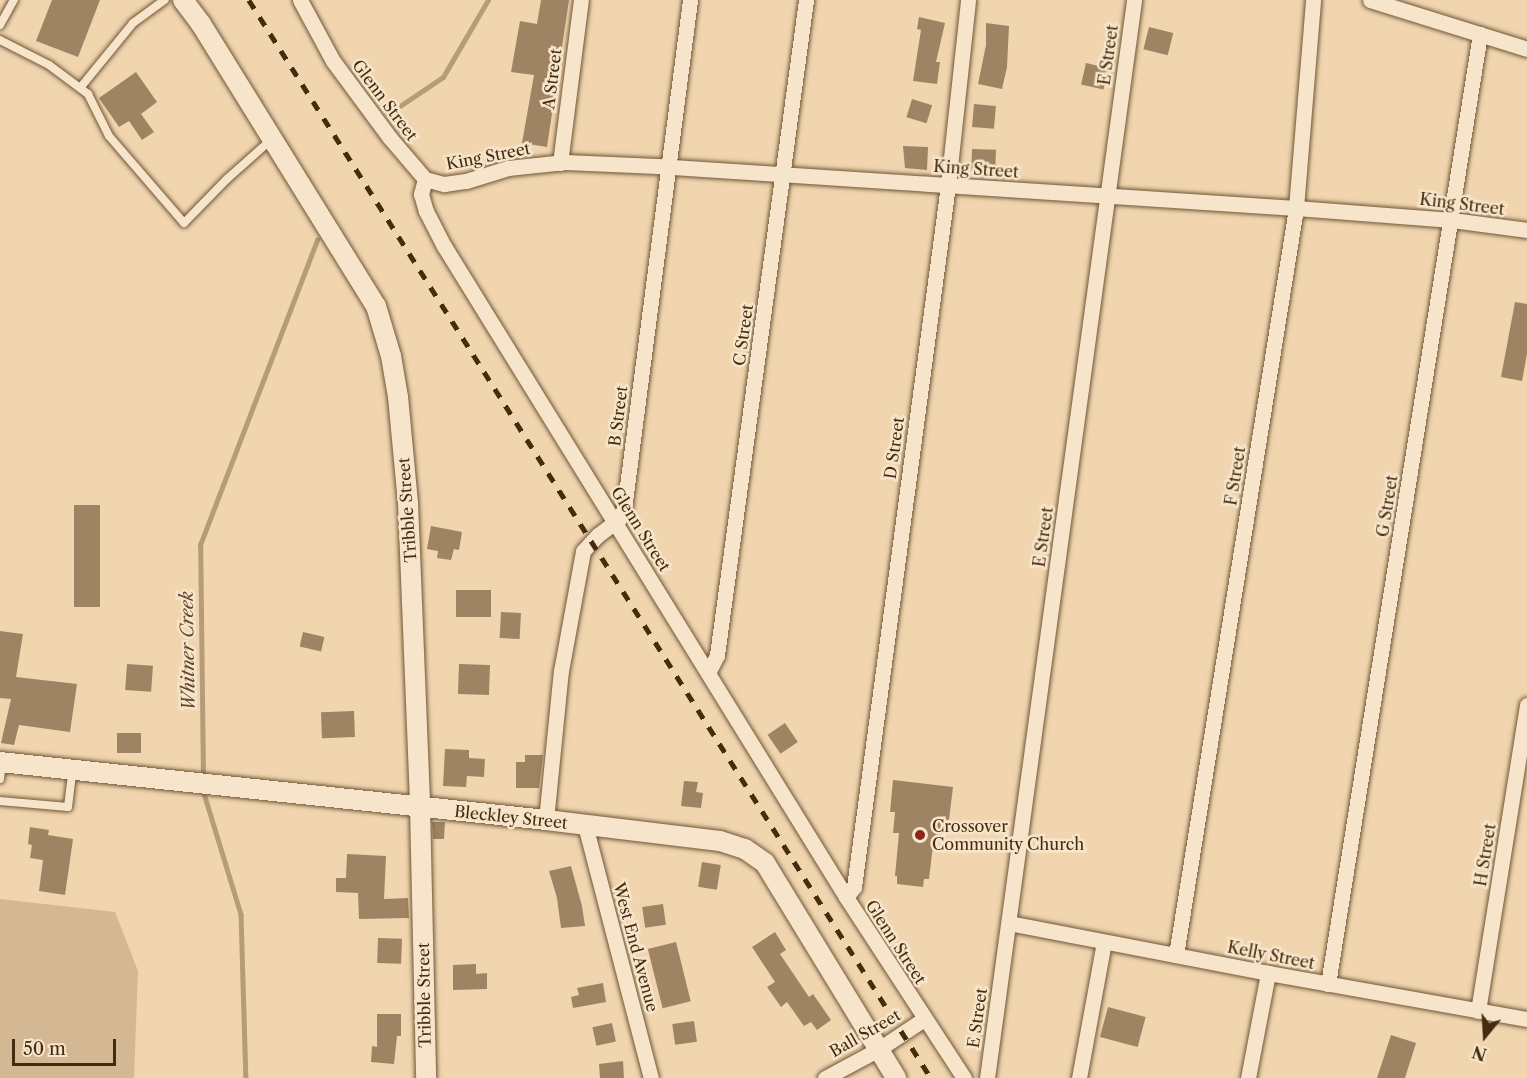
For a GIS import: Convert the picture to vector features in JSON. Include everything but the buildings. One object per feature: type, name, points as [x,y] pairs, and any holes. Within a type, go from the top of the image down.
[{"type":"street","name":"Tribble Street","points":[[183,0],[201,24],[271,141],[376,306],[391,356],[398,397],[408,503],[420,807],[426,1078]]},
{"type":"street","name":"Glenn Street","points":[[300,0],[333,61],[390,138],[425,179],[421,194],[444,246],[846,897],[964,1078]]},
{"type":"street","name":"A Street","points":[[560,163],[580,0]]},
{"type":"street","name":"B Street","points":[[546,820],[561,671],[583,551],[598,535],[615,523],[624,509],[690,0]]},
{"type":"street","name":"C Street","points":[[708,673],[717,655],[806,0]]},
{"type":"street","name":"D Street","points":[[846,897],[854,887],[948,184],[968,0]]},
{"type":"street","name":"E Street","points":[[987,1078],[1134,0]]},
{"type":"street","name":"F Street","points":[[1176,955],[1296,208],[1313,0]]},
{"type":"street","points":[[1370,0],[1527,49]]},
{"type":"street","name":"G Street","points":[[1328,984],[1480,34]]},
{"type":"street","name":"King Street","points":[[425,179],[444,184],[508,168],[560,163],[668,167],[1296,208],[1452,220],[1527,230]]},
{"type":"street","name":"H Street","points":[[1478,1011],[1527,705]]},
{"type":"street","name":"Bleckley Street","points":[[1,767],[73,769],[203,782],[720,841],[745,849],[765,863],[896,1078]]},
{"type":"street","name":"West End Avenue","points":[[585,825],[651,1078]]},
{"type":"street","name":"Kelly Street","points":[[1009,923],[1268,974],[1527,1019]]},
{"type":"street","points":[[1079,1078],[1104,942]]},
{"type":"street","points":[[1248,1078],[1268,974]]},
{"type":"street","name":"Ball Street","points":[[825,1078],[879,1049],[924,1019]]},
{"type":"lane","points":[[0,25],[14,0]]},
{"type":"lane","points":[[80,88],[133,23],[165,0]]},
{"type":"lane","points":[[0,40],[49,65],[88,94],[109,136],[184,223],[227,179],[271,141]]},
{"type":"lane","points":[[0,801],[68,807],[73,769]]},
{"type":"shaded area","points":[[0,899],[115,912],[138,971],[134,1078],[0,1078]]},
{"type":"waterway","name":"Whitner Creek","points":[[400,106],[443,77],[488,0]]},
{"type":"waterway","name":"Whitner Creek","points":[[203,778],[200,545],[317,240]]},
{"type":"waterway","name":"Whitner Creek","points":[[203,790],[241,914],[246,1078]]},
{"type":"railway","points":[[249,0],[931,1078]]},
{"type":"place","name":"Crossover Community Church","points":[[920,835]]}]
